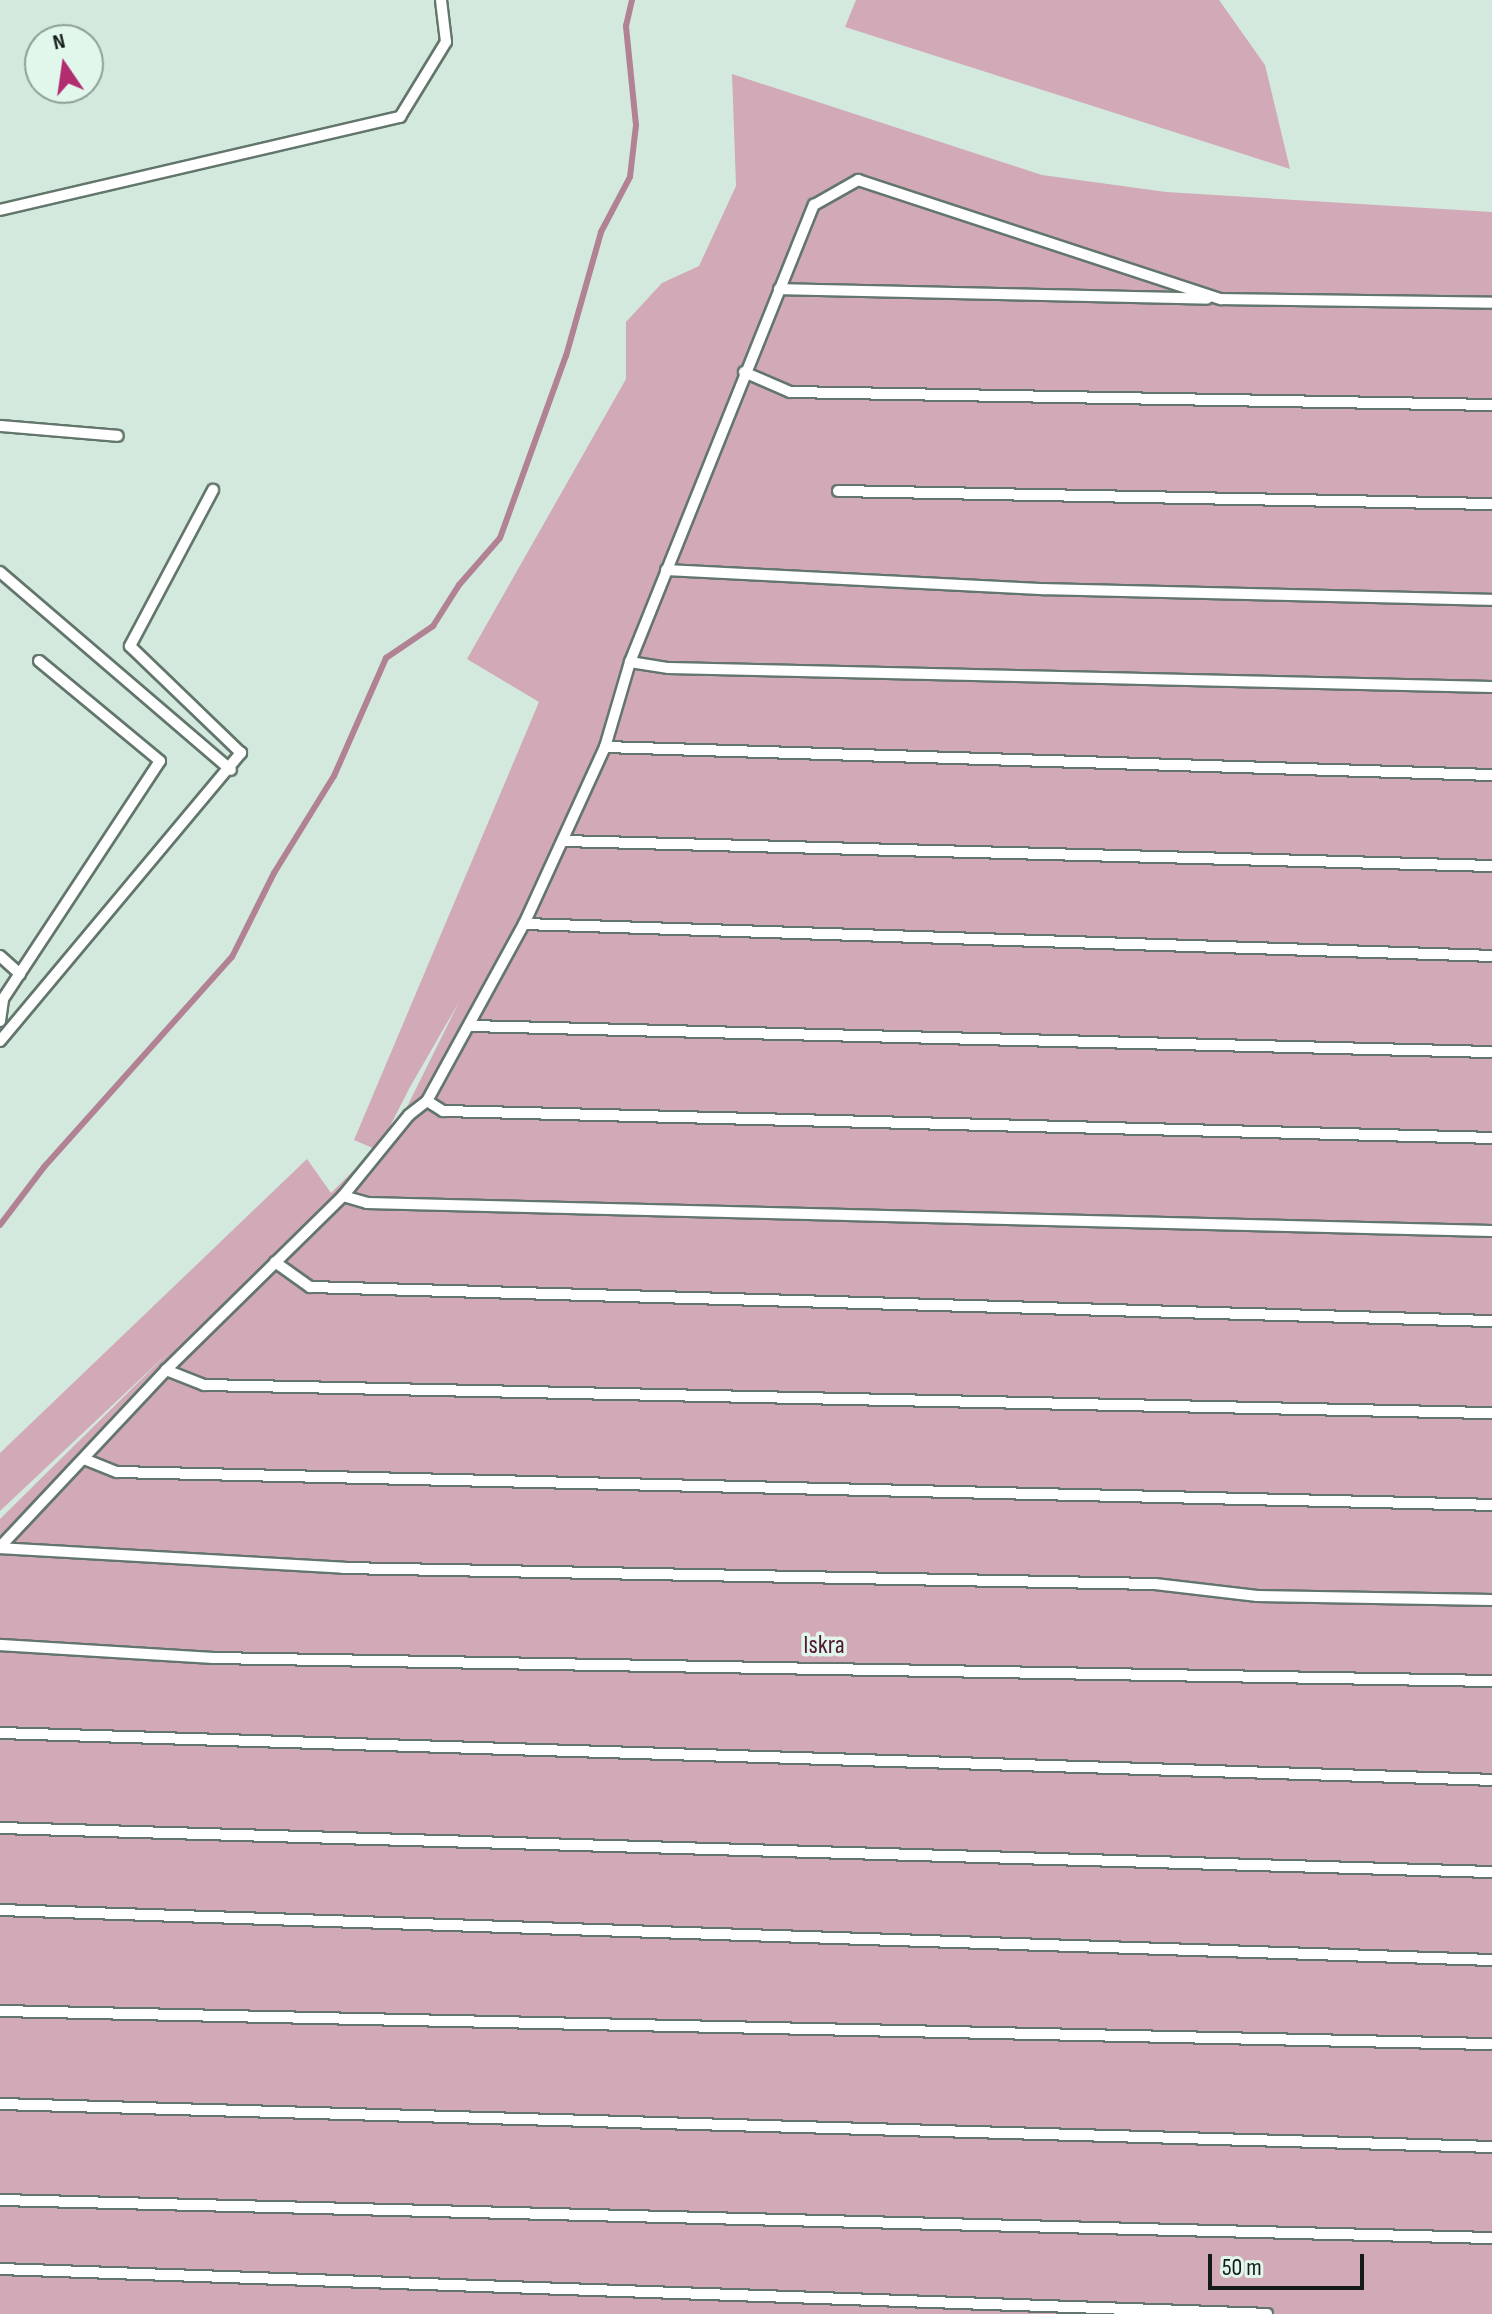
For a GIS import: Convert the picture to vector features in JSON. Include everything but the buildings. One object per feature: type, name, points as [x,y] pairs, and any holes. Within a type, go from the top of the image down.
[{"type":"lane","points":[[0,210],[400,117],[446,42],[441,0]]},
{"type":"lane","points":[[0,1547],[166,1370],[343,1196],[409,1115],[427,1101],[524,924],[605,747],[630,662],[744,372],[814,205],[858,180],[1221,299]]},
{"type":"lane","points":[[779,289],[1492,303]]},
{"type":"lane","points":[[744,372],[790,392],[1492,405]]},
{"type":"lane","points":[[0,426],[118,436]]},
{"type":"lane","points":[[0,1041],[231,770],[241,753],[130,646],[213,490]]},
{"type":"lane","points":[[838,491],[1492,504]]},
{"type":"lane","points":[[666,570],[1045,589],[1492,600]]},
{"type":"lane","points":[[0,572],[231,770]]},
{"type":"lane","points":[[0,1021],[3,999],[160,761],[39,661]]},
{"type":"lane","points":[[630,662],[669,668],[1492,687]]},
{"type":"lane","points":[[605,747],[1492,775]]},
{"type":"lane","points":[[563,841],[1492,866]]},
{"type":"lane","points":[[524,924],[1492,956]]},
{"type":"lane","points":[[0,956],[20,974]]},
{"type":"lane","points":[[470,1026],[1492,1052]]},
{"type":"lane","points":[[427,1101],[443,1111],[1492,1138]]},
{"type":"lane","points":[[343,1196],[367,1203],[1492,1231]]},
{"type":"lane","points":[[275,1262],[310,1287],[1492,1321]]},
{"type":"lane","points":[[166,1370],[204,1385],[1492,1413]]},
{"type":"lane","points":[[84,1459],[117,1472],[1492,1505]]},
{"type":"lane","points":[[0,1547],[343,1568],[1155,1584],[1257,1596],[1492,1600]]},
{"type":"lane","points":[[0,1645],[213,1658],[1492,1681]]},
{"type":"lane","points":[[0,1733],[1492,1780]]},
{"type":"lane","points":[[0,1828],[1492,1872]]},
{"type":"lane","points":[[0,1910],[1492,1960]]},
{"type":"lane","points":[[0,2011],[1492,2044]]},
{"type":"lane","points":[[0,2104],[1492,2147]]},
{"type":"lane","points":[[0,2200],[1492,2238]]},
{"type":"lane","points":[[0,2269],[1267,2314]]},
{"type":"green space","points":[[856,0],[1219,0],[1265,65],[1290,169],[845,27]]},
{"type":"green space","name":"Iskra","points":[[732,74],[1042,175],[1166,192],[1492,212],[1492,2314],[0,2314],[0,1519],[170,1351],[0,1511],[0,1453],[307,1159],[331,1193],[375,1149],[354,1140],[539,702],[467,659],[626,379],[626,322],[662,283],[699,266],[736,186]],"holes":[[[459,1002],[396,1129],[383,1140]]]},
{"type":"waterway","points":[[0,1225],[44,1167],[232,957],[274,873],[334,776],[386,658],[433,626],[459,585],[500,538],[566,356],[601,232],[630,177],[636,125],[626,26],[632,0]]}]
